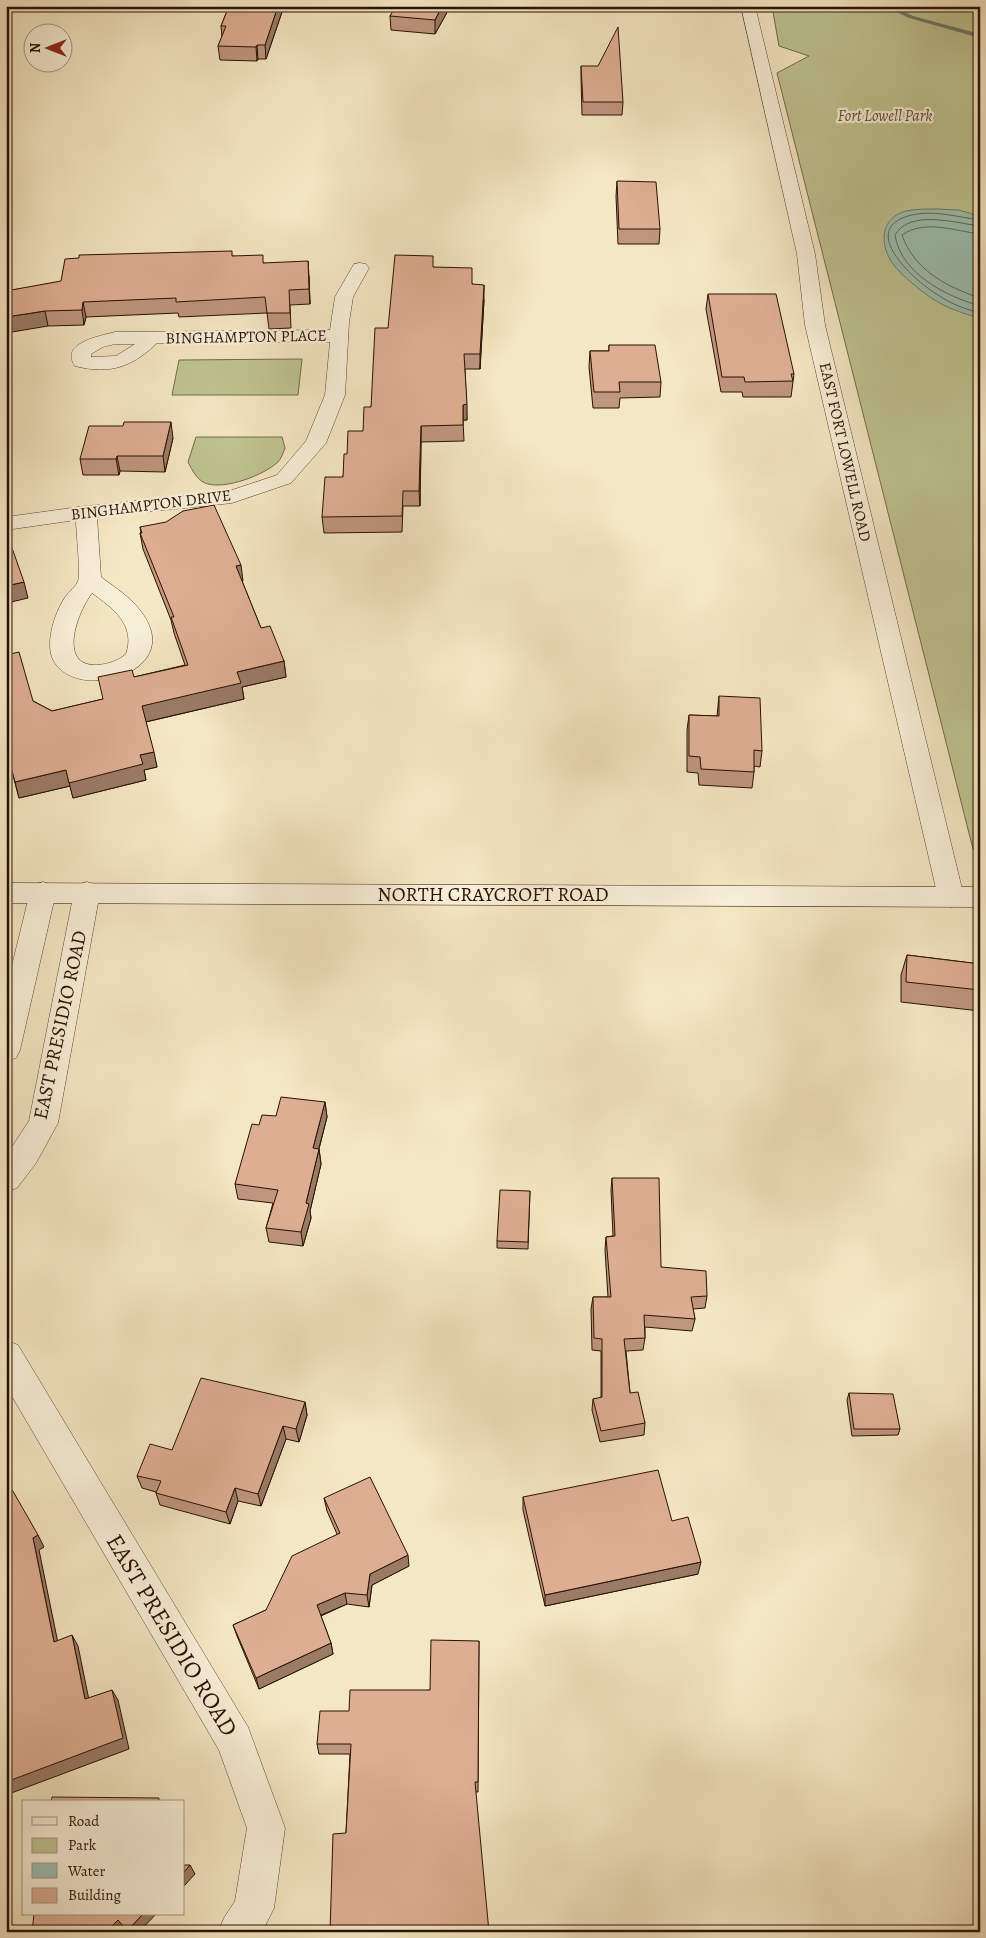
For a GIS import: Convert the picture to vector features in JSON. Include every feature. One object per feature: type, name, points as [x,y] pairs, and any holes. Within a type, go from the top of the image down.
[{"type":"street","name":"EAST FORT LOWELL ROAD","points":[[748,6],[806,254],[815,326],[950,897]]},
{"type":"street","name":"BINGHAMPTON DRIVE","points":[[6,524],[86,512],[232,497],[284,479],[316,443],[335,395],[344,297],[360,268]]},
{"type":"street","name":"BINGHAMPTON PLACE","points":[[152,338],[340,336]]},
{"type":"street","points":[[86,512],[90,580]]},
{"type":"street","points":[[6,1050],[43,892]]},
{"type":"street","name":"EAST PRESIDIO ROAD","points":[[6,1179],[25,1154],[42,1123],[87,892]]},
{"type":"street","name":"NORTH CRAYCROFT ROAD","points":[[6,893],[980,897]]},
{"type":"street","name":"EAST PRESIDIO ROAD","points":[[6,1355],[235,1740],[266,1828],[254,1908],[238,1932]]},
{"type":"green space","name":"Fort Lowell Park","points":[[772,6],[980,6],[980,849],[973,849],[777,73],[809,56],[779,46]]},
{"type":"green space","points":[[302,359],[298,395],[172,395],[179,360]]},
{"type":"green space","points":[[196,437],[282,437],[285,448],[278,462],[264,472],[235,483],[216,485],[201,481],[188,462]]},
{"type":"water","points":[[958,210],[980,216],[980,318],[950,308],[928,296],[901,273],[888,256],[885,248],[884,233],[891,219],[897,214],[906,211]]},
{"type":"building","points":[[229,6],[278,6],[265,45],[257,45],[256,47],[218,46],[226,26],[221,26]]},
{"type":"building","points":[[396,6],[442,6],[435,20],[390,16]]},
{"type":"building","points":[[618,27],[623,102],[583,102],[581,66],[598,66]]},
{"type":"building","points":[[617,181],[656,182],[660,229],[619,229]]},
{"type":"building","points":[[232,251],[232,256],[263,255],[263,263],[308,261],[309,289],[289,290],[290,313],[267,313],[265,297],[176,302],[176,298],[83,302],[82,310],[45,311],[6,317],[6,291],[61,281],[65,259],[79,258],[79,255]]},
{"type":"building","points":[[395,255],[433,256],[433,267],[472,268],[472,284],[484,285],[480,354],[464,354],[467,404],[463,405],[463,425],[421,426],[419,491],[403,491],[402,516],[322,517],[325,477],[343,477],[348,431],[363,431],[364,407],[371,407],[375,328],[388,328]]},
{"type":"building","points":[[708,294],[776,294],[794,374],[791,374],[793,381],[745,382],[744,377],[722,377]]},
{"type":"building","points":[[609,345],[655,345],[661,382],[619,382],[620,392],[594,392],[590,351],[609,351]]},
{"type":"building","points":[[124,422],[171,422],[163,456],[117,456],[116,459],[80,459],[89,426],[123,426]]},
{"type":"building","points":[[214,505],[241,565],[236,566],[261,628],[270,626],[284,661],[237,672],[241,683],[142,706],[154,752],[140,755],[143,764],[69,783],[66,770],[15,782],[6,748],[6,655],[19,652],[33,701],[52,711],[103,699],[98,677],[132,670],[134,677],[188,665],[171,617],[174,617],[140,533],[142,533],[140,527],[166,522],[183,511]]},
{"type":"building","points":[[6,531],[24,582],[6,586]]},
{"type":"building","points":[[719,696],[760,698],[762,751],[754,750],[754,772],[701,769],[700,757],[689,756],[689,715],[719,716]]},
{"type":"building","points":[[907,955],[980,964],[980,990],[906,982]]},
{"type":"building","points":[[281,1097],[325,1102],[313,1148],[319,1149],[306,1203],[309,1204],[301,1232],[266,1228],[278,1190],[235,1184],[252,1124],[259,1125],[262,1115],[276,1116]]},
{"type":"building","points":[[612,1178],[659,1178],[661,1267],[706,1271],[707,1296],[691,1297],[695,1319],[644,1315],[645,1338],[624,1339],[630,1393],[638,1392],[645,1423],[601,1431],[593,1399],[602,1397],[602,1339],[594,1338],[593,1297],[611,1297],[606,1237],[615,1236]]},
{"type":"building","points":[[500,1190],[530,1191],[528,1242],[497,1241]]},
{"type":"building","points":[[201,1378],[305,1402],[296,1429],[283,1426],[258,1494],[235,1488],[226,1512],[156,1493],[161,1481],[137,1476],[150,1444],[172,1450]]},
{"type":"building","points":[[849,1393],[893,1394],[900,1429],[854,1429]]},
{"type":"building","points":[[658,1470],[672,1521],[688,1517],[701,1562],[545,1595],[523,1497]]},
{"type":"building","points":[[370,1477],[408,1555],[370,1574],[367,1595],[345,1593],[317,1605],[331,1643],[256,1678],[233,1625],[266,1610],[292,1556],[340,1533],[324,1498]]},
{"type":"building","points":[[6,1479],[38,1535],[33,1538],[54,1642],[72,1635],[85,1699],[112,1690],[123,1738],[6,1782]]},
{"type":"building","points":[[431,1640],[479,1641],[478,1782],[475,1782],[489,1932],[330,1932],[333,1834],[346,1833],[351,1744],[317,1744],[320,1711],[349,1711],[350,1690],[430,1690]]},
{"type":"building","points":[[52,1797],[159,1798],[159,1800],[51,1800]]},
{"type":"building","points":[[34,1916],[141,1916],[127,1931],[118,1920],[106,1932],[32,1932]]},
{"type":"waterway","points":[[887,6],[911,17],[980,36]]}]
